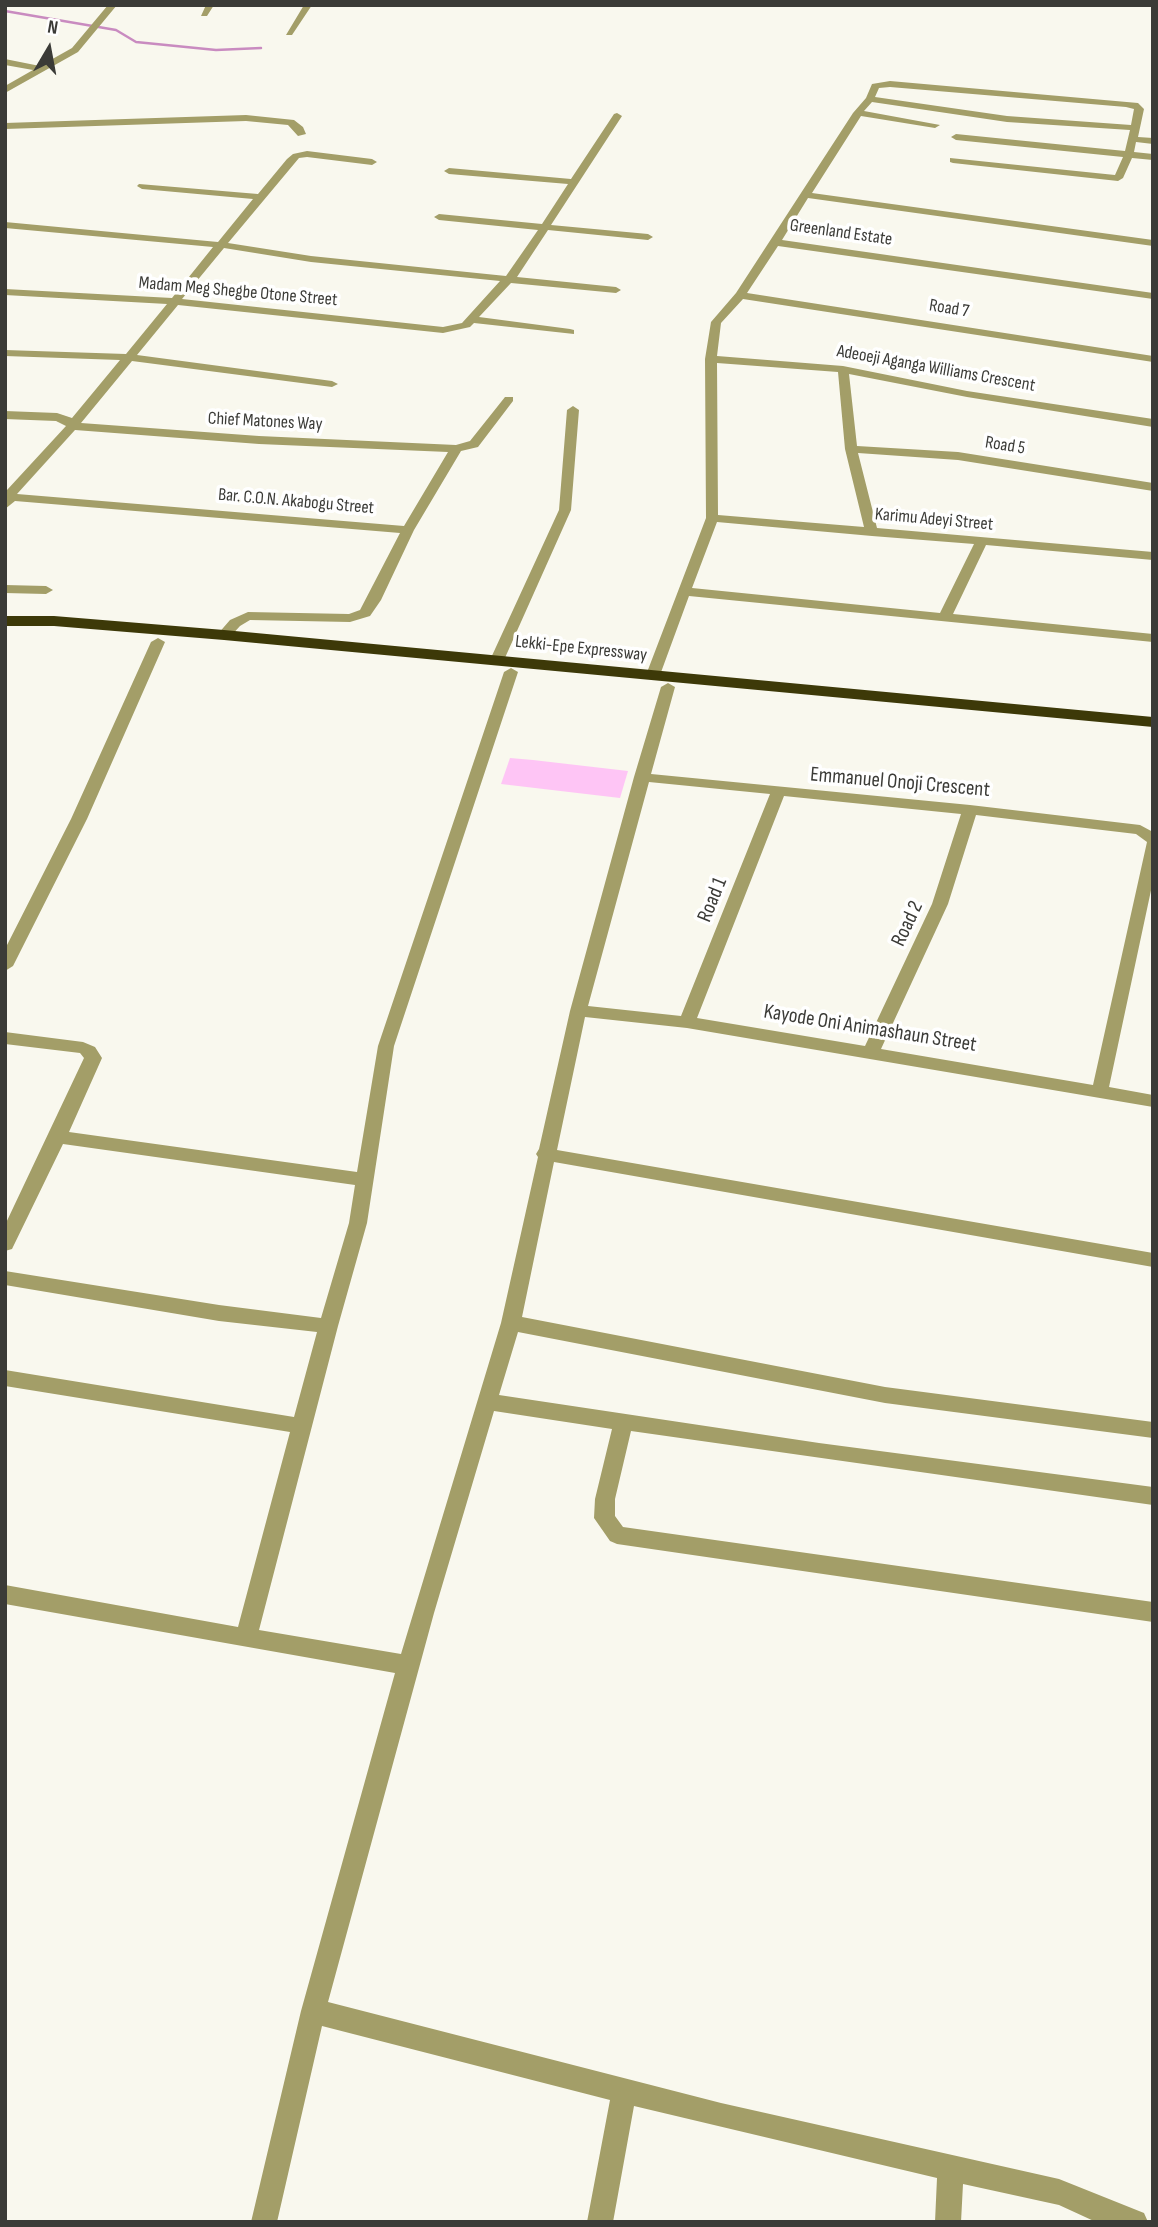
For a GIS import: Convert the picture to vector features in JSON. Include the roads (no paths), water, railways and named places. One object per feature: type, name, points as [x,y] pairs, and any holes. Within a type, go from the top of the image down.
[{"type":"highway","name":"Lekki-Epe Expressway","points":[[5,621],[54,621],[497,660],[660,681],[848,699],[1153,734]]},
{"type":"highway","name":"Lekki-Epe Expressway","points":[[5,634],[158,642],[511,672],[660,681]]},
{"type":"highway","name":"Lekki-Epe Expressway","points":[[848,699],[1153,722]]},
{"type":"street","points":[[5,90],[75,50],[113,5]]},
{"type":"street","points":[[204,14],[209,5]]},
{"type":"street","points":[[289,33],[308,5]]},
{"type":"street","points":[[5,62],[42,69]]},
{"type":"street","points":[[775,242],[858,113],[870,99],[875,86],[890,84],[1135,105],[1147,103]]},
{"type":"street","points":[[870,99],[1007,119],[1137,127],[1153,141]]},
{"type":"street","points":[[953,160],[1118,178],[1137,127],[1139,109],[1135,105]]},
{"type":"street","points":[[858,113],[935,125]]},
{"type":"street","points":[[470,323],[510,277],[617,116]]},
{"type":"street","points":[[5,126],[246,118],[290,122],[300,129],[301,134]]},
{"type":"street","points":[[956,136],[1153,156]]},
{"type":"street","points":[[10,494],[72,426],[290,161],[300,154],[372,162]]},
{"type":"street","points":[[449,171],[574,182]]},
{"type":"street","points":[[142,186],[261,197]]},
{"type":"street","points":[[805,195],[1153,243]]},
{"type":"street","points":[[439,217],[648,237]]},
{"type":"street","points":[[5,225],[222,245],[311,259],[510,277],[616,290]]},
{"type":"street","name":"Greenland Estate","points":[[264,2222],[313,2011],[409,1665],[511,1323],[545,1154],[578,1011],[641,777],[660,681],[684,591],[712,518],[711,359],[716,322],[740,295],[775,242],[1153,296]]},
{"type":"street","name":"Madam Meg Shegbe Otone Street","points":[[5,292],[174,301],[443,330],[470,323],[570,332]]},
{"type":"street","name":"Road 7","points":[[740,295],[1153,359]]},
{"type":"street","points":[[5,354],[128,356],[332,384]]},
{"type":"street","name":"Adeoeji Aganga Williams Crescent","points":[[711,359],[842,369],[967,394],[1153,423]]},
{"type":"street","points":[[842,369],[852,449],[872,532]]},
{"type":"street","points":[[223,635],[235,623],[248,616],[350,618],[365,613],[408,530],[456,449],[474,444],[509,399]]},
{"type":"street","points":[[497,660],[565,510],[573,410]]},
{"type":"street","name":"Chief Matones Way","points":[[5,415],[57,417],[72,426],[259,440],[456,449]]},
{"type":"street","name":"Road 5","points":[[852,449],[958,456],[1153,487]]},
{"type":"street","name":"Bar. C.O.N. Akabogu Street","points":[[10,494],[408,530]]},
{"type":"street","name":"Karimu Adeyi Street","points":[[712,518],[1153,556]]},
{"type":"street","points":[[945,617],[982,541]]},
{"type":"street","points":[[5,589],[46,590]]},
{"type":"street","points":[[684,591],[1153,638]]},
{"type":"street","points":[[5,966],[79,820],[158,642]]},
{"type":"street","points":[[246,1638],[301,1426],[358,1223],[386,1045],[511,672]]},
{"type":"street","name":"Emmanuel Onoji Crescent","points":[[641,777],[1140,830],[1153,841],[1100,1091]]},
{"type":"street","name":"Road 1","points":[[687,1022],[778,792]]},
{"type":"street","name":"Road 2","points":[[870,1052],[940,904],[970,810]]},
{"type":"street","name":"Kayode Oni Animashaun Street","points":[[578,1011],[687,1022],[1153,1101]]},
{"type":"street","points":[[5,1038],[89,1051],[93,1058],[58,1137],[5,1244]]},
{"type":"street","points":[[58,1137],[365,1180]]},
{"type":"street","points":[[545,1154],[1153,1260]]},
{"type":"street","points":[[5,1278],[219,1313],[328,1326]]},
{"type":"street","points":[[511,1323],[885,1395],[1153,1430]]},
{"type":"street","points":[[5,1378],[301,1426]]},
{"type":"street","points":[[488,1402],[1153,1496]]},
{"type":"street","points":[[623,1423],[604,1508],[604,1518],[617,1535],[1153,1612]]},
{"type":"street","points":[[5,1594],[409,1665]]},
{"type":"street","points":[[313,2011],[624,2091],[1059,2192],[1086,2202],[1111,2216],[1135,2222]]},
{"type":"street","points":[[600,2222],[624,2091]]},
{"type":"street","points":[[948,2222],[951,2167]]},
{"type":"waterway","points":[[5,11],[116,30],[136,42],[216,50],[261,48]]}]
